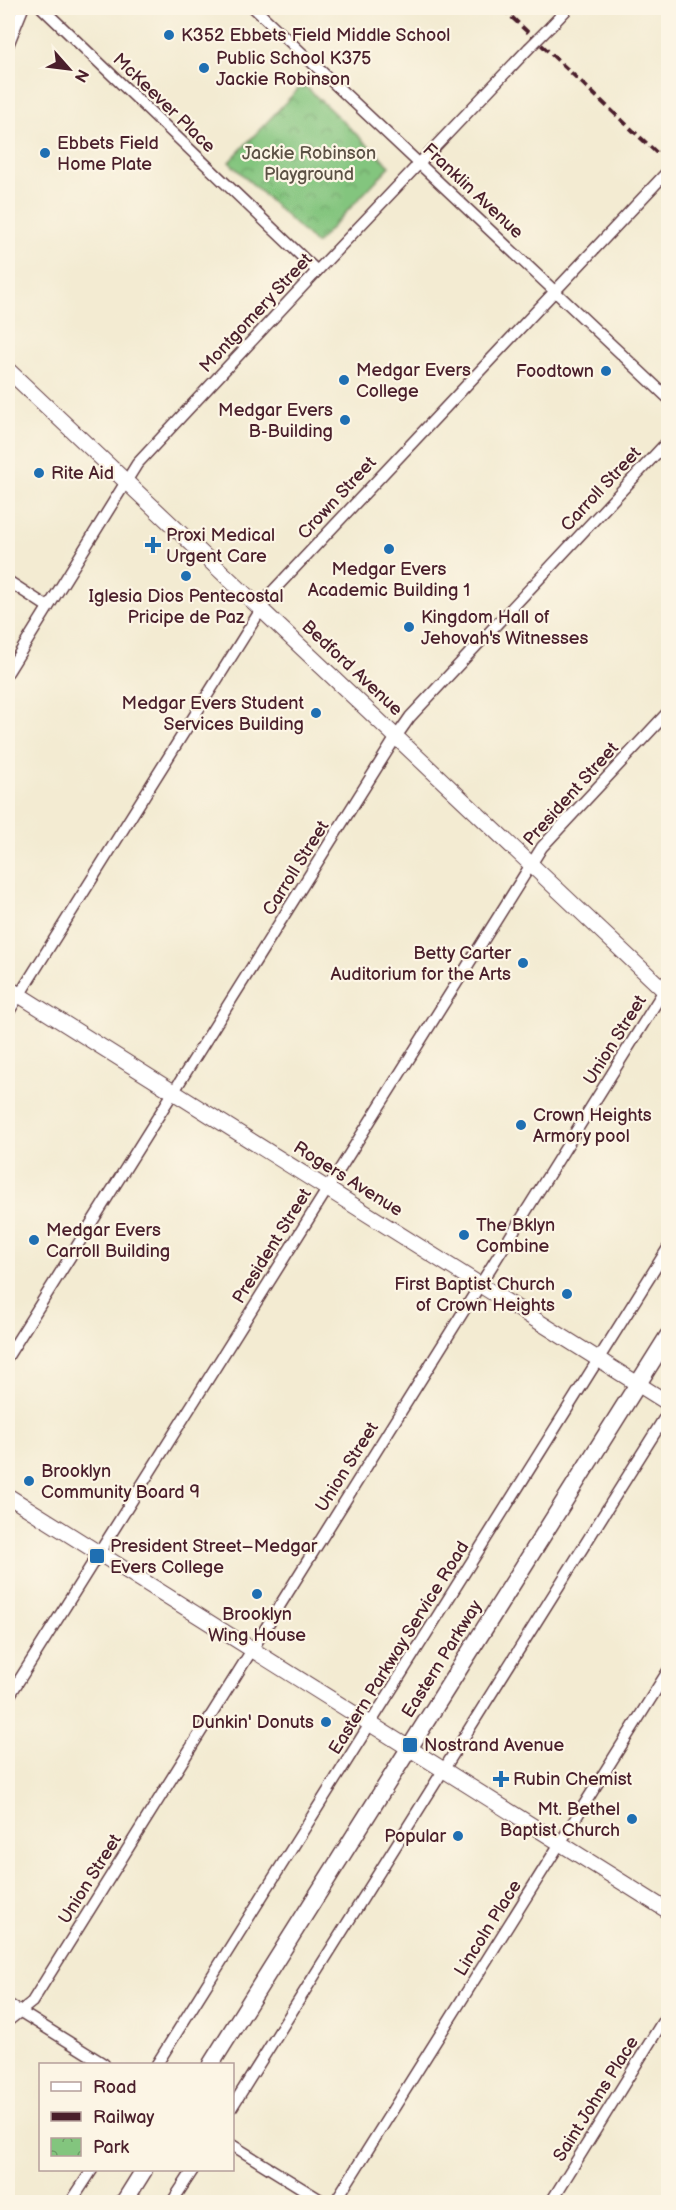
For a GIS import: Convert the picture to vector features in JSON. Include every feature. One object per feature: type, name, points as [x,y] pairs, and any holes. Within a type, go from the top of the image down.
[{"type":"main road","name":"Bedford Avenue","points":[[8,370],[667,990]]},
{"type":"main road","name":"Rogers Avenue","points":[[13,992],[669,1403]]},
{"type":"main road","name":"Eastern Parkway","points":[[212,2063],[669,1336]]},
{"type":"main road","points":[[8,1496],[669,1911]]},
{"type":"main road","points":[[124,2202],[143,2171]]},
{"type":"street","points":[[8,45],[23,8]]},
{"type":"street","name":"McKeever Place","points":[[42,8],[317,271]]},
{"type":"street","name":"Franklin Avenue","points":[[254,8],[669,399]]},
{"type":"street","name":"Montgomery Street","points":[[8,672],[137,464],[568,8]]},
{"type":"street","name":"Crown Street","points":[[8,1012],[13,992],[272,592],[669,171]]},
{"type":"street","name":"Carroll Street","points":[[8,1356],[410,717],[669,441]]},
{"type":"street","points":[[8,581],[48,607]]},
{"type":"street","name":"President Street","points":[[8,1698],[542,847],[669,712]]},
{"type":"street","name":"Union Street","points":[[8,2021],[32,2002],[667,990]]},
{"type":"street","name":"Eastern Parkway Service Road","points":[[158,2063],[669,1248]]},
{"type":"street","points":[[234,2104],[669,1412]]},
{"type":"street","name":"Lincoln Place","points":[[335,2202],[669,1671]]},
{"type":"street","points":[[8,2004],[102,2063]]},
{"type":"street","name":"Saint Johns Place","points":[[551,2202],[669,2013]]},
{"type":"street","points":[[234,2146],[324,2202]]},
{"type":"street","points":[[71,2202],[91,2171]]},
{"type":"street","points":[[172,2202],[192,2171]]},
{"type":"green space","name":"Jackie Robinson Playground","points":[[303,84],[390,166],[316,244],[229,162]]},
{"type":"railway","points":[[502,8],[659,155]]},
{"type":"place","name":"K352 Ebbets Field Middle School","points":[[169,35]]},
{"type":"place","name":"Public School K375 Jackie Robinson","points":[[204,68]]},
{"type":"place","name":"Ebbets Field Home Plate","points":[[45,153]]},
{"type":"place","name":"Foodtown","points":[[606,371]]},
{"type":"place","name":"Medgar Evers College","points":[[344,380]]},
{"type":"place","name":"Medgar Evers B-Building","points":[[345,420]]},
{"type":"place","name":"Rite Aid","points":[[39,473]]},
{"type":"place","name":"Proxi Medical Urgent Care","points":[[153,545]]},
{"type":"place","name":"Medgar Evers Academic Building 1","points":[[389,549]]},
{"type":"place","name":"Iglesia Dios Pentecostal Pricipe de Paz","points":[[186,576]]},
{"type":"place","name":"Kingdom Hall of Jehovah's Witnesses","points":[[409,627]]},
{"type":"place","name":"Medgar Evers Student Services Building","points":[[316,713]]},
{"type":"place","name":"Betty Carter Auditorium for the Arts","points":[[523,963]]},
{"type":"place","name":"Crown Heights Armory pool","points":[[521,1125]]},
{"type":"place","name":"The Bklyn Combine","points":[[464,1235]]},
{"type":"place","name":"Medgar Evers Carroll Building","points":[[34,1240]]},
{"type":"place","name":"First Baptist Church of Crown Heights","points":[[567,1294]]},
{"type":"place","name":"Brooklyn Community Board 9","points":[[29,1481]]},
{"type":"place","name":"President Street–Medgar Evers College","points":[[97,1556]]},
{"type":"place","name":"Brooklyn Wing House","points":[[257,1594]]},
{"type":"place","name":"Dunkin' Donuts","points":[[326,1722]]},
{"type":"place","name":"Nostrand Avenue","points":[[410,1745]]},
{"type":"place","name":"Rubin Chemist","points":[[501,1779]]},
{"type":"place","name":"Mt. Bethel Baptist Church","points":[[632,1819]]},
{"type":"place","name":"Popular","points":[[458,1836]]}]
